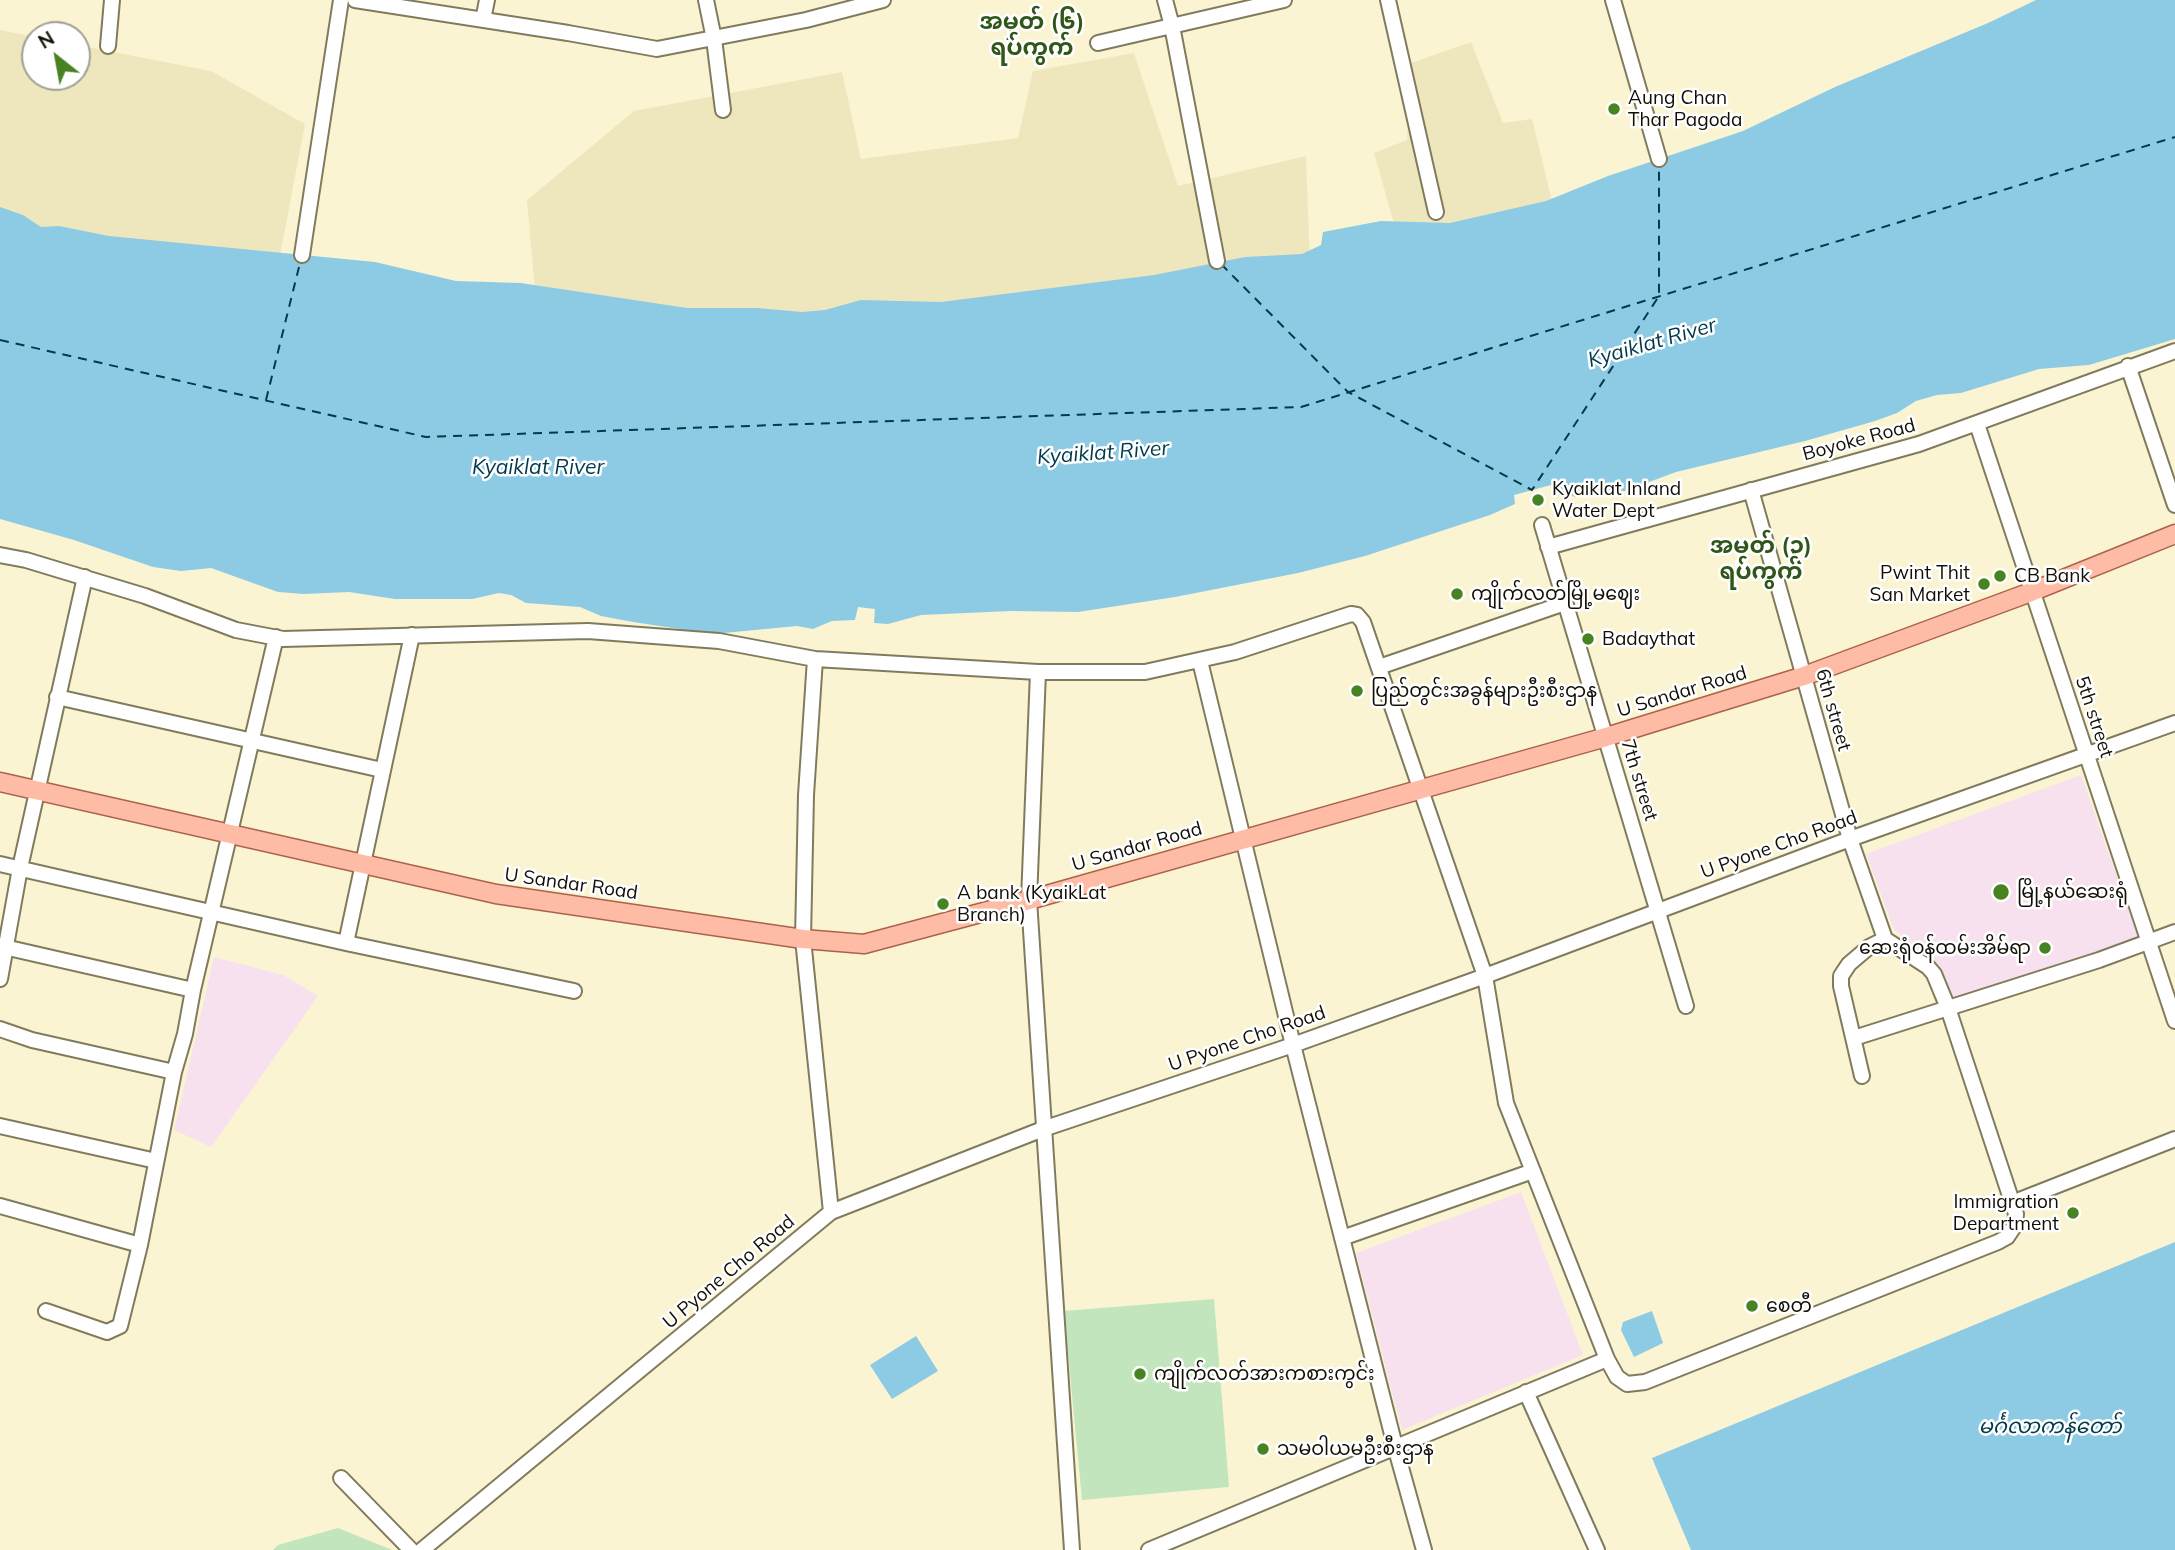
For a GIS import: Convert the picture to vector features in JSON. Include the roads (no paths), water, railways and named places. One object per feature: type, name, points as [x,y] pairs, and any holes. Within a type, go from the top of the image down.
[{"type":"main road","name":"U Sandar Road","points":[[0,782],[496,894],[803,939],[864,944],[1606,737],[1804,676],[2031,592],[2175,534]]},
{"type":"street","points":[[108,46],[112,0]]},
{"type":"street","points":[[302,255],[341,0]]},
{"type":"street","points":[[355,0],[657,49],[806,20],[883,0]]},
{"type":"street","points":[[484,20],[487,0]]},
{"type":"street","points":[[706,0],[723,110]]},
{"type":"street","points":[[1165,0],[1217,261]]},
{"type":"street","points":[[1098,43],[1284,0]]},
{"type":"street","points":[[1388,0],[1436,212]]},
{"type":"street","points":[[1614,0],[1659,159]]},
{"type":"street","name":"Boyoke Road","points":[[1548,547],[1919,444],[2175,351]]},
{"type":"street","points":[[2128,366],[2175,505]]},
{"type":"street","name":"5th street","points":[[1977,424],[2175,1021]]},
{"type":"street","name":"6th street","points":[[1751,490],[1850,839],[1885,939]]},
{"type":"street","name":"7th street","points":[[1542,525],[1686,1006]]},
{"type":"street","points":[[0,555],[145,596],[236,630],[276,637],[588,631],[719,641],[815,659],[1038,672],[1145,672],[1235,652],[1354,614],[1361,618],[1485,976],[1506,1102],[1607,1359],[1622,1381],[1634,1384],[1645,1381],[2007,1237],[2015,1226],[2016,1214],[1948,1008],[1931,970],[1885,939],[1849,964],[1841,976],[1841,986],[1863,1076]]},
{"type":"street","points":[[0,979],[3,947],[85,578]]},
{"type":"street","points":[[1378,667],[1565,603]]},
{"type":"street","points":[[346,943],[412,635]]},
{"type":"street","points":[[46,1311],[107,1332],[120,1326],[174,1072],[186,1034],[193,990],[276,637]]},
{"type":"street","points":[[815,659],[806,795],[803,939],[831,1212]]},
{"type":"street","points":[[1200,661],[1293,1045],[1424,1550]]},
{"type":"street","points":[[1038,672],[1029,900],[1072,1550]]},
{"type":"street","points":[[57,696],[382,770]]},
{"type":"street","name":"U Pyone Cho Road","points":[[422,1550],[831,1212],[1043,1129],[1293,1045],[1850,839],[2175,723]]},
{"type":"street","points":[[0,864],[346,943],[574,991]]},
{"type":"street","points":[[1854,1038],[2099,960],[2175,932]]},
{"type":"street","points":[[3,947],[193,990]]},
{"type":"street","points":[[0,1029],[32,1040],[174,1072]]},
{"type":"street","points":[[0,1126],[156,1160]]},
{"type":"street","points":[[2012,1203],[2175,1139]]},
{"type":"street","points":[[1342,1238],[1533,1171]]},
{"type":"street","points":[[0,1206],[139,1245]]},
{"type":"street","points":[[1149,1550],[1607,1359]]},
{"type":"street","points":[[1526,1392],[1597,1550]]},
{"type":"street","points":[[341,1478],[411,1550]]},
{"type":"water","name":"Kyaiklat River","points":[[2036,0],[2175,0],[2175,339],[2089,365],[2039,369],[1961,393],[1937,395],[1916,401],[1897,413],[1875,421],[1676,472],[1625,491],[1577,497],[1555,493],[1551,485],[1514,495],[1515,504],[1490,515],[1365,556],[1298,573],[1175,597],[1078,612],[1011,611],[921,615],[888,624],[874,623],[875,609],[858,607],[855,620],[832,621],[813,629],[797,626],[713,634],[601,616],[580,607],[526,603],[511,595],[499,593],[472,599],[395,599],[349,592],[278,592],[211,568],[181,571],[153,567],[74,540],[0,519],[0,207],[23,215],[41,227],[59,226],[109,236],[375,262],[456,281],[521,283],[687,308],[757,308],[802,312],[825,310],[861,300],[941,302],[1154,275],[1245,257],[1302,254],[1321,245],[1323,232],[1381,221],[1450,223],[1546,201],[1608,176],[1743,131],[1835,87]]},
{"type":"water","name":"မင်္ဂလာကန်တော်","points":[[2175,1242],[2175,1550],[1691,1550],[1652,1458]]},
{"type":"water","points":[[1652,1311],[1663,1343],[1634,1357],[1621,1330],[1623,1322]]},
{"type":"water","points":[[916,1336],[938,1371],[892,1399],[870,1365]]},
{"type":"place","name":"Aung Chan Thar Pagoda","points":[[1614,109]]},
{"type":"place","name":"Kyaiklat Inland Water Dept","points":[[1538,500]]},
{"type":"place","name":"CB Bank","points":[[2000,576]]},
{"type":"place","name":"Pwint Thit San Market","points":[[1984,584]]},
{"type":"place","name":"ကျိုက်လတ်မြို့မဈေး","points":[[1457,594]]},
{"type":"place","name":"Badaythat","points":[[1588,639]]},
{"type":"place","name":"ပြည်တွင်းအခွန်များဦးစီးဌာန","points":[[1357,691]]},
{"type":"place","name":"မြို့နယ်ဆေးရုံ","points":[[2001,892]]},
{"type":"place","name":"A bank (KyaikLat Branch)","points":[[943,904]]},
{"type":"place","name":"ဆေးရုံဝန်ထမ်းအိမ်ရာ","points":[[2045,948]]},
{"type":"place","name":"Immigration Department","points":[[2073,1213]]},
{"type":"place","name":"စေတီ","points":[[1752,1306]]},
{"type":"place","name":"ကျိုက်လတ်အားကစားကွင်း","points":[[1140,1374]]},
{"type":"place","name":"သမဝါယမဦးစီးဌာန","points":[[1263,1449]]},
{"type":"district","name":"အမှတ် (၆) ရပ်ကွက်","points":[[1032,35]]},
{"type":"district","name":"အမှတ် (၃) ရပ်ကွက်","points":[[1761,559]]}]
